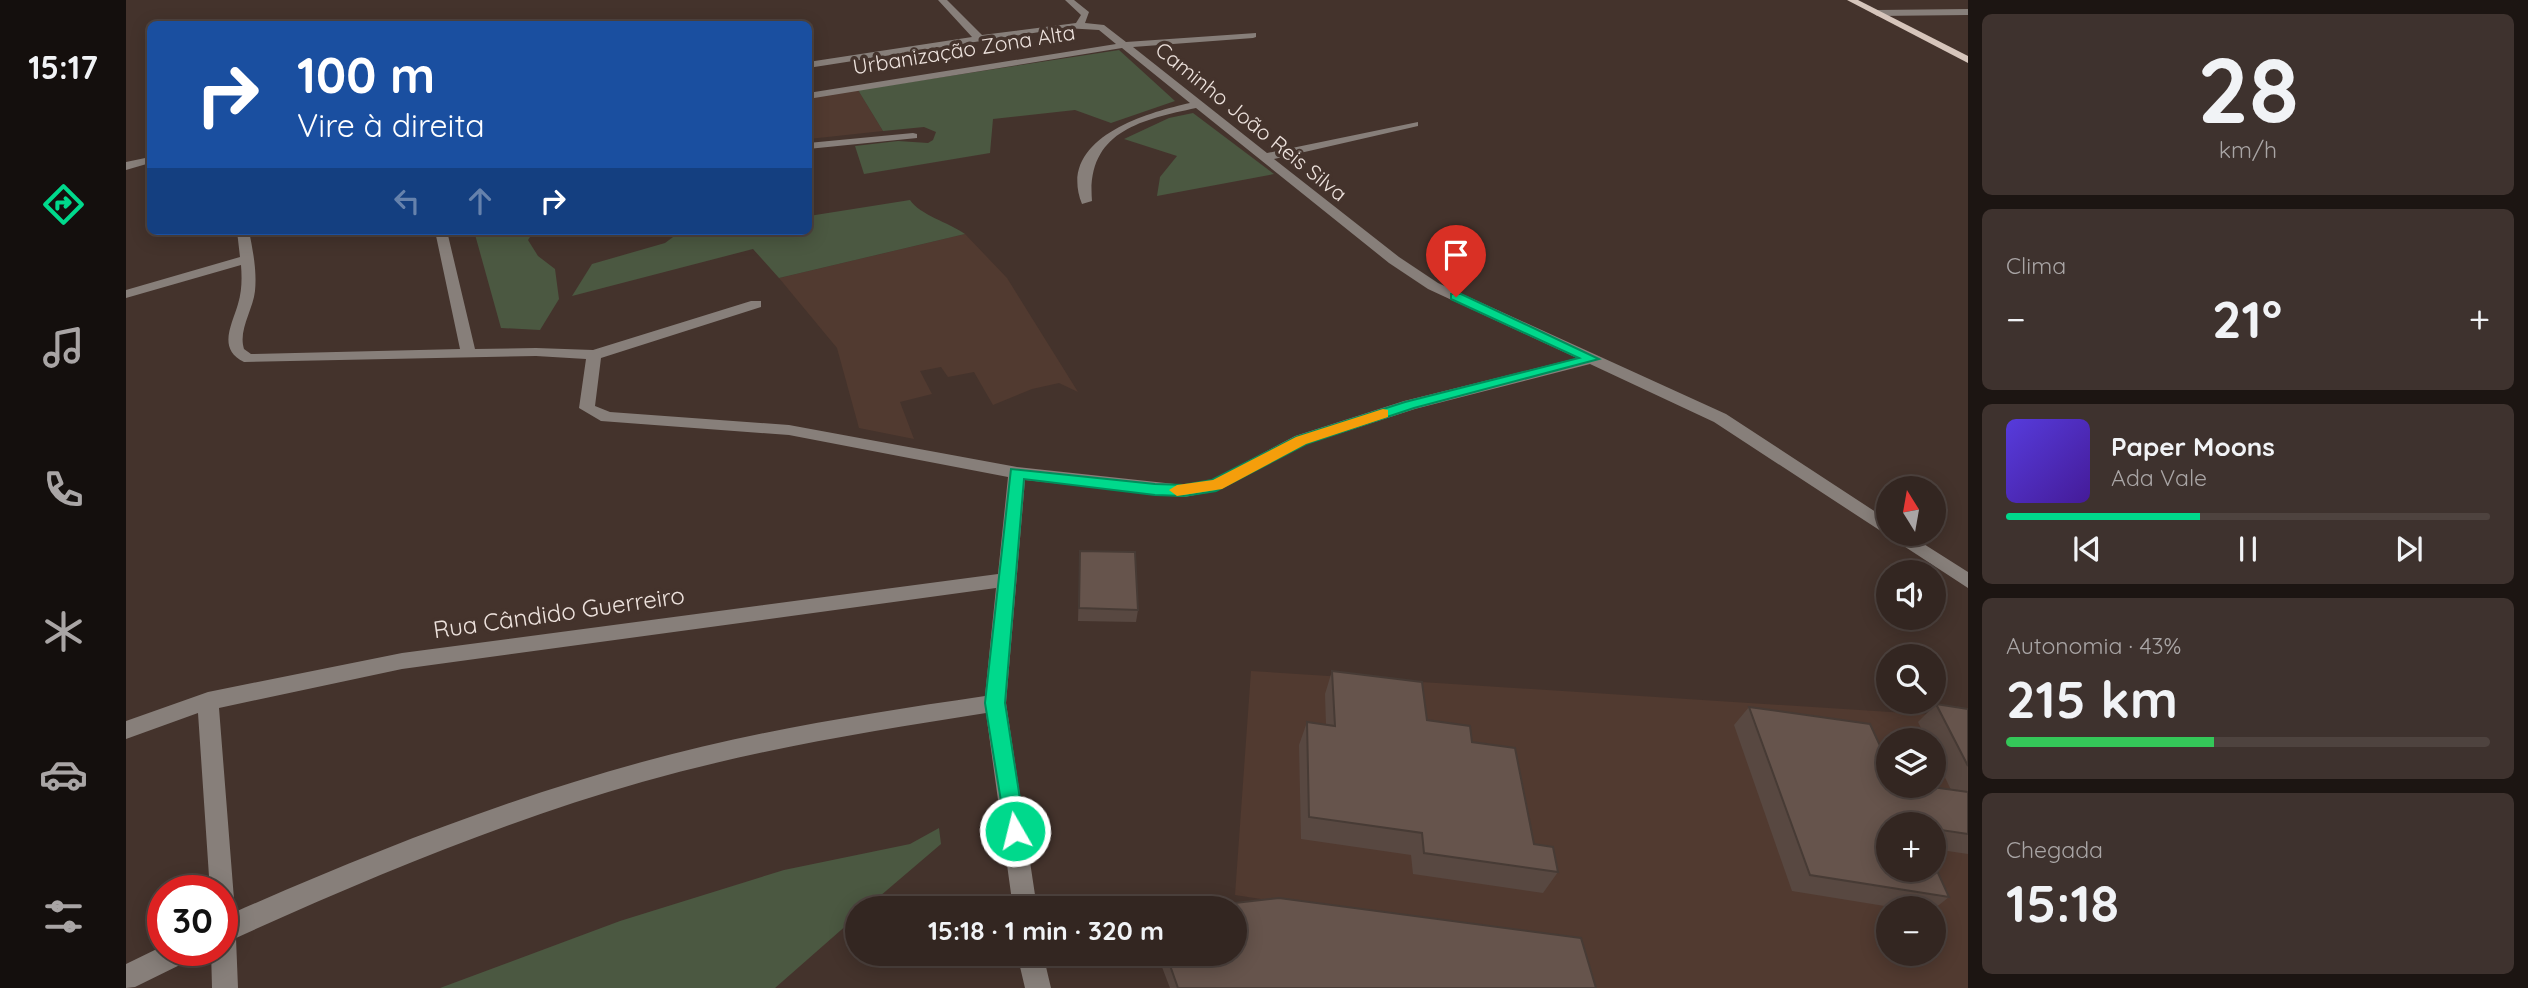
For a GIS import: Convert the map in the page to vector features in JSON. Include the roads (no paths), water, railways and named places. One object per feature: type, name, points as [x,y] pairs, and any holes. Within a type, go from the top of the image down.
[{"type":"main road","points":[[1851,0],[1968,60]]},
{"type":"street","points":[[942,0],[979,38]]},
{"type":"street","points":[[812,64],[1080,24],[1087,14],[1069,0]]},
{"type":"street","points":[[1877,13],[1968,12]]},
{"type":"street","name":"Caminho João Reis Silva","points":[[1080,24],[1101,27],[1126,45],[1196,105],[1265,156],[1394,260],[1433,286],[1720,418],[1876,521]]},
{"type":"street","name":"Urbanização Zona Alta","points":[[812,95],[1126,45],[1253,35]]},
{"type":"street","points":[[1086,201],[1082,184],[1084,174],[1087,163],[1099,145],[1130,125],[1196,105]]},
{"type":"street","points":[[1265,156],[1414,124]]},
{"type":"street","points":[[812,146],[913,136]]},
{"type":"street","points":[[126,166],[147,161]]},
{"type":"street","points":[[244,235],[247,297],[238,323],[235,345],[239,354],[249,359],[536,352],[594,355],[756,304]]},
{"type":"street","points":[[442,235],[469,354]]},
{"type":"street","points":[[126,294],[247,259]]},
{"type":"street","points":[[594,355],[587,408],[607,417],[789,430],[1017,473],[1155,490],[1184,491],[1216,485],[1301,440],[1410,405],[1592,359]]},
{"type":"street","points":[[1017,473],[995,703],[1022,896]]},
{"type":"street","points":[[1914,546],[1968,581]]},
{"type":"street","name":"Rua Cândido Guerreiro","points":[[126,730],[208,701],[402,661],[1005,580]]},
{"type":"street","points":[[208,701],[221,875]]},
{"type":"street","points":[[238,924],[407,850],[642,772],[828,728],[995,703]]},
{"type":"street","points":[[126,978],[150,966]]},
{"type":"street","points":[[224,966],[225,988]]}]
